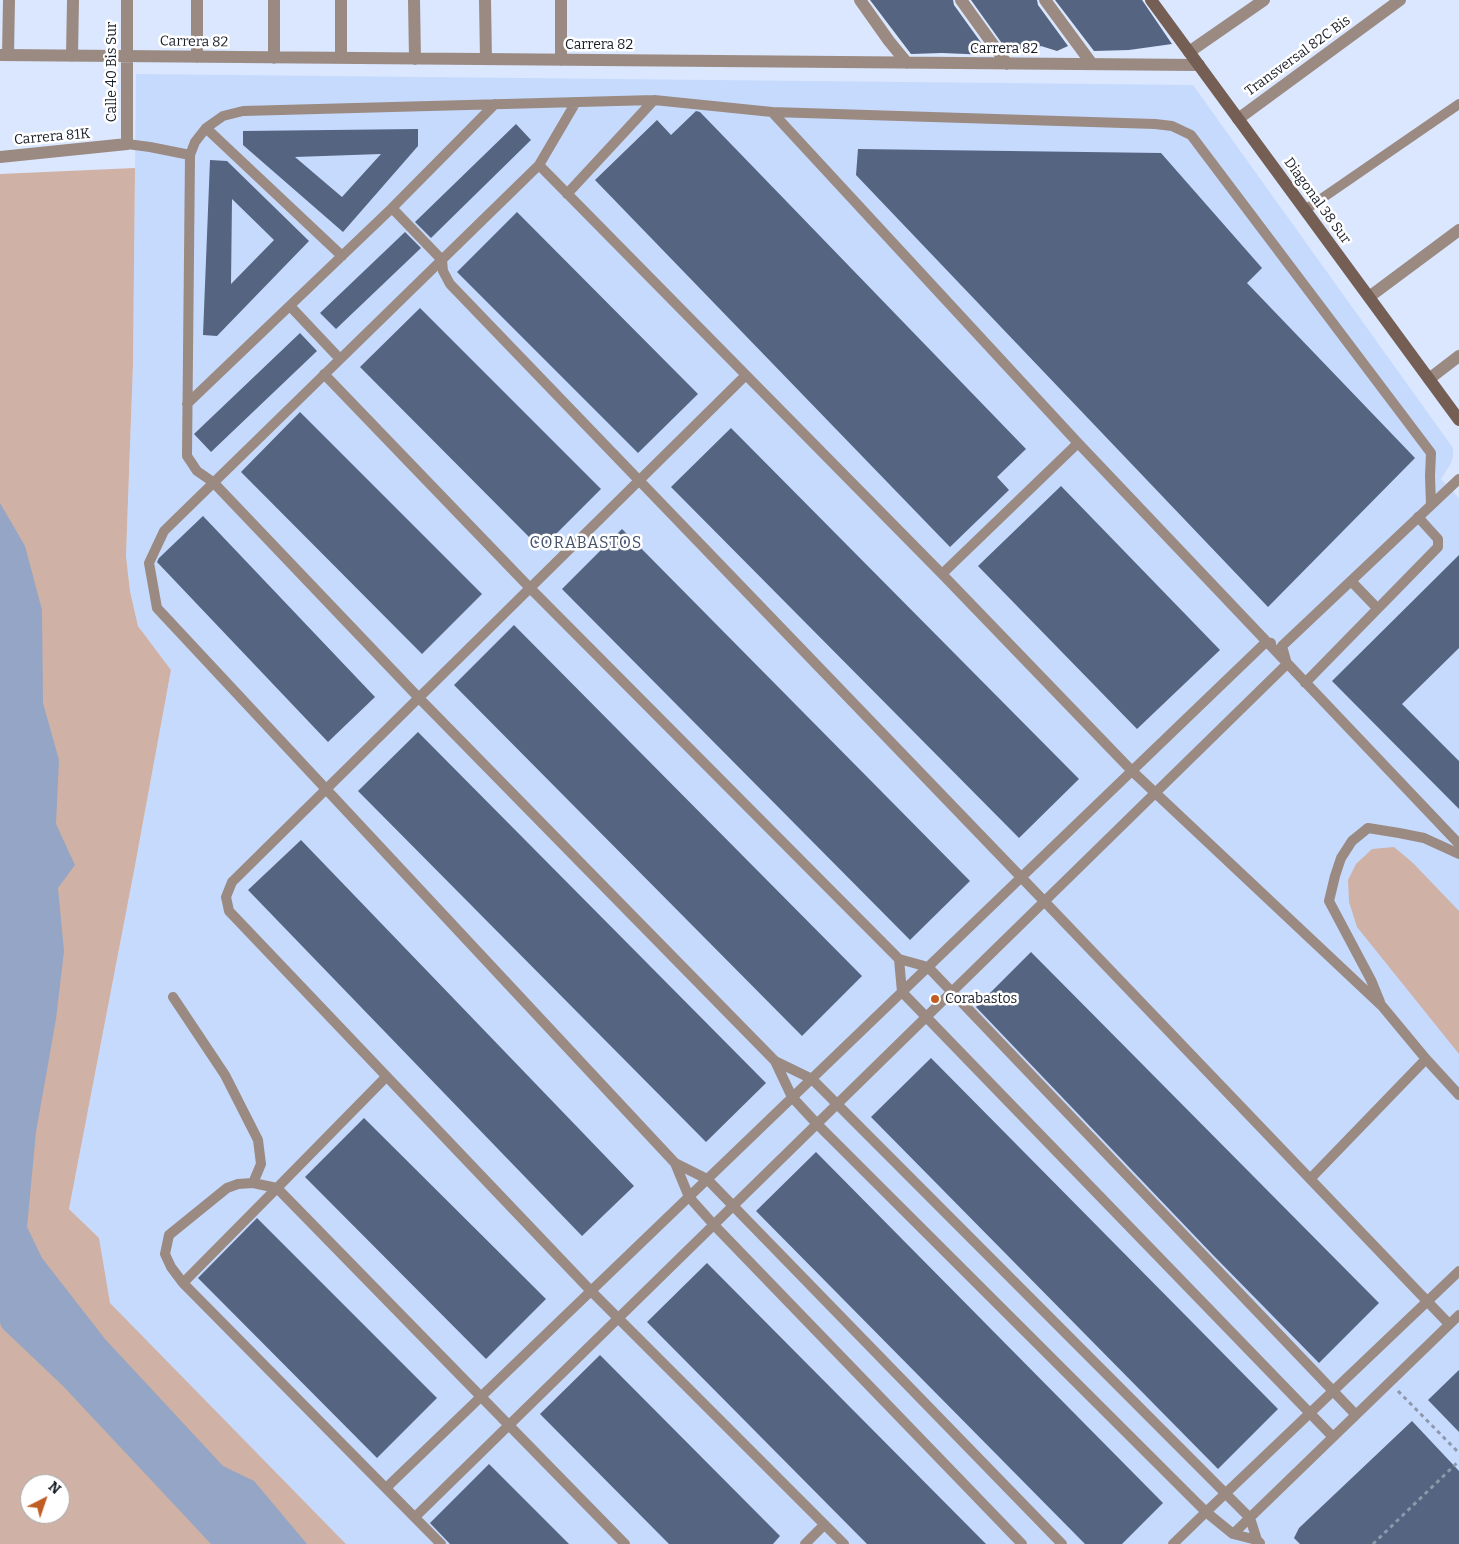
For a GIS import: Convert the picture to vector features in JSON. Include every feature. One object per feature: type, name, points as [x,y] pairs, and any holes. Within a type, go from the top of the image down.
[{"type":"street","points":[[4,55],[9,0]]},
{"type":"street","points":[[72,56],[73,0]]},
{"type":"street","name":"Calle 40 Bis Sur","points":[[127,0],[126,56],[132,145]]},
{"type":"street","points":[[198,0],[198,57]]},
{"type":"street","points":[[274,0],[274,58]]},
{"type":"street","points":[[341,0],[341,58]]},
{"type":"street","points":[[414,0],[415,59]]},
{"type":"street","points":[[485,0],[486,59]]},
{"type":"street","points":[[560,0],[561,60]]},
{"type":"street","points":[[860,0],[907,63]]},
{"type":"street","points":[[961,0],[1007,64]]},
{"type":"street","points":[[1045,0],[1092,64]]},
{"type":"street","name":"Diagonal 38 Sur","points":[[1151,0],[1459,420]]},
{"type":"street","points":[[1189,52],[1264,0]]},
{"type":"street","name":"Transversal 82C Bis","points":[[1238,119],[1400,0]]},
{"type":"street","name":"Carrera 82","points":[[4,55],[1199,65]]},
{"type":"street","name":"Carrera 81K","points":[[0,157],[132,145]]},
{"type":"street","points":[[1369,297],[1459,230]]},
{"type":"street","points":[[1429,379],[1459,356]]},
{"type":"lane","points":[[567,194],[654,100]]},
{"type":"lane","points":[[1259,1542],[1233,1534],[1206,1512],[817,1124],[792,1097],[774,1062],[419,698],[213,482],[197,471],[187,456],[190,155],[195,142],[206,128],[223,116],[243,111],[654,100],[772,112],[1172,126],[1190,135],[1431,453],[1431,505]]},
{"type":"lane","points":[[576,102],[539,165],[164,531],[149,563],[157,608],[675,1163],[707,1180],[1062,1544]]},
{"type":"lane","points":[[187,404],[392,208],[495,104]]},
{"type":"lane","points":[[1305,210],[1459,104]]},
{"type":"lane","points":[[772,112],[1078,443],[1459,844]]},
{"type":"lane","points":[[206,128],[342,256]]},
{"type":"lane","points":[[132,145],[190,155]]},
{"type":"lane","points":[[539,165],[942,574],[1132,771],[1382,1006],[1426,1060],[1459,1095]]},
{"type":"lane","points":[[392,208],[442,260],[443,271],[450,284],[1450,1324]]},
{"type":"lane","points":[[290,306],[340,359]]},
{"type":"lane","points":[[324,374],[530,588],[899,959],[928,967],[1356,1415]]},
{"type":"lane","points":[[746,375],[232,882],[226,897],[229,911],[617,1319],[844,1544]]},
{"type":"lane","points":[[942,574],[1078,443]]},
{"type":"lane","points":[[1282,646],[1459,479]]},
{"type":"lane","points":[[1305,682],[1438,547],[1438,539],[1418,517]]},
{"type":"lane","points":[[1351,581],[1377,608]]},
{"type":"lane","points":[[1266,642],[1282,646]]},
{"type":"lane","points":[[386,1488],[1266,642]]},
{"type":"lane","points":[[1282,646],[1287,664]]},
{"type":"lane","points":[[415,1517],[1287,664]]},
{"type":"lane","points":[[1382,1006],[1371,980],[1329,901],[1341,858],[1352,841],[1368,828],[1399,832],[1424,838],[1459,854]]},
{"type":"lane","points":[[899,959],[902,992],[1333,1437]]},
{"type":"lane","points":[[173,997],[225,1075],[258,1140],[261,1164],[253,1183]]},
{"type":"lane","points":[[1310,1179],[1426,1060]]},
{"type":"lane","points":[[774,1062],[812,1079],[1250,1518],[1259,1542]]},
{"type":"lane","points":[[183,1282],[386,1077]]},
{"type":"lane","points":[[675,1163],[689,1197],[714,1225],[1022,1544]]},
{"type":"lane","points":[[441,1544],[183,1282],[171,1267],[165,1254],[169,1235],[227,1188],[238,1184],[253,1183],[277,1188],[625,1544]]},
{"type":"lane","points":[[1173,1544],[1459,1271]]},
{"type":"lane","points":[[1233,1534],[1459,1315]]},
{"type":"lane","points":[[804,1544],[824,1525]]},
{"type":"path","points":[[1390,1382],[1459,1453]]},
{"type":"path","points":[[1373,1544],[1459,1461]]},
{"type":"shaded area","points":[[136,74],[1193,85],[1453,448],[1453,458],[1441,479],[1459,498],[1459,1544],[346,1544],[109,1303],[99,1238],[69,1209],[171,670],[138,626],[130,591],[126,556],[133,364]]},
{"type":"shaded area","points":[[135,168],[133,364],[126,556],[130,591],[138,626],[171,670],[69,1209],[99,1238],[110,1303],[346,1544],[0,1544],[0,174]]},
{"type":"shaded area","points":[[0,503],[25,546],[42,610],[43,703],[59,760],[56,824],[75,865],[58,888],[64,951],[56,1019],[36,1132],[27,1227],[42,1258],[105,1339],[223,1466],[254,1481],[307,1544],[211,1544],[63,1386],[2,1328],[0,1323]]},
{"type":"shaded area","points":[[1394,847],[1413,863],[1459,911],[1459,1054],[1357,927],[1349,902],[1348,880],[1356,864],[1372,849]]},
{"type":"building","points":[[870,0],[953,0],[954,5],[990,55],[911,54]]},
{"type":"building","points":[[971,0],[1037,0],[1038,5],[1068,46],[1057,51],[1041,46],[1035,49],[1006,49]]},
{"type":"building","points":[[1055,0],[1142,0],[1172,44],[1129,50],[1094,51]]},
{"type":"building","points":[[696,111],[700,112],[1026,449],[997,477],[1009,490],[950,547],[595,180],[657,120],[671,135]]},
{"type":"building","points":[[516,124],[531,140],[431,238],[415,222]]},
{"type":"building","points":[[418,129],[418,146],[343,232],[243,145],[243,131]],"holes":[[[381,154],[342,197],[295,157]]]},
{"type":"building","points":[[858,149],[1161,153],[1262,268],[1247,283],[1415,458],[1268,607],[856,175]]},
{"type":"building","points":[[210,160],[227,161],[309,241],[217,336],[203,335]],"holes":[[[232,199],[274,240],[231,284]]]},
{"type":"building","points":[[517,212],[698,394],[638,453],[457,272]]},
{"type":"building","points":[[405,232],[421,248],[336,329],[320,313]]},
{"type":"building","points":[[420,308],[601,489],[541,549],[360,367]]},
{"type":"building","points":[[300,333],[317,351],[211,452],[194,434]]},
{"type":"building","points":[[300,412],[482,594],[422,654],[241,472]]},
{"type":"building","points":[[731,428],[1079,779],[1019,838],[671,487]]},
{"type":"building","points":[[1061,486],[1220,650],[1137,729],[978,566]]},
{"type":"building","points":[[203,516],[375,697],[328,742],[157,562]]},
{"type":"building","points":[[622,529],[970,881],[910,940],[562,589]]},
{"type":"building","points":[[1459,555],[1459,648],[1402,704],[1459,761],[1459,809],[1332,681]]},
{"type":"building","points":[[514,625],[862,976],[802,1036],[454,685]]},
{"type":"building","points":[[418,732],[766,1083],[706,1142],[358,791]]},
{"type":"building","points":[[301,840],[634,1186],[582,1236],[248,890]]},
{"type":"building","points":[[1031,952],[1379,1303],[1319,1363],[976,1007]]},
{"type":"building","points":[[931,1058],[1278,1409],[1218,1469],[871,1117]]},
{"type":"building","points":[[364,1118],[546,1299],[486,1359],[305,1177]]},
{"type":"building","points":[[816,1152],[1163,1503],[1122,1544],[1085,1544],[756,1211]]},
{"type":"building","points":[[257,1218],[437,1398],[377,1458],[198,1278]]},
{"type":"building","points":[[707,1263],[986,1544],[867,1544],[647,1322]]},
{"type":"building","points":[[600,1355],[780,1536],[773,1544],[669,1544],[540,1414]]},
{"type":"building","points":[[1459,1370],[1459,1432],[1428,1400]]},
{"type":"building","points":[[1412,1421],[1459,1471],[1459,1544],[1300,1544],[1294,1538],[1299,1528]]},
{"type":"building","points":[[489,1464],[569,1544],[450,1544],[430,1523]]},
{"type":"place","name":"Corabastos","points":[[935,999]]},
{"type":"district","name":"CORABASTOS","points":[[586,544]]}]
